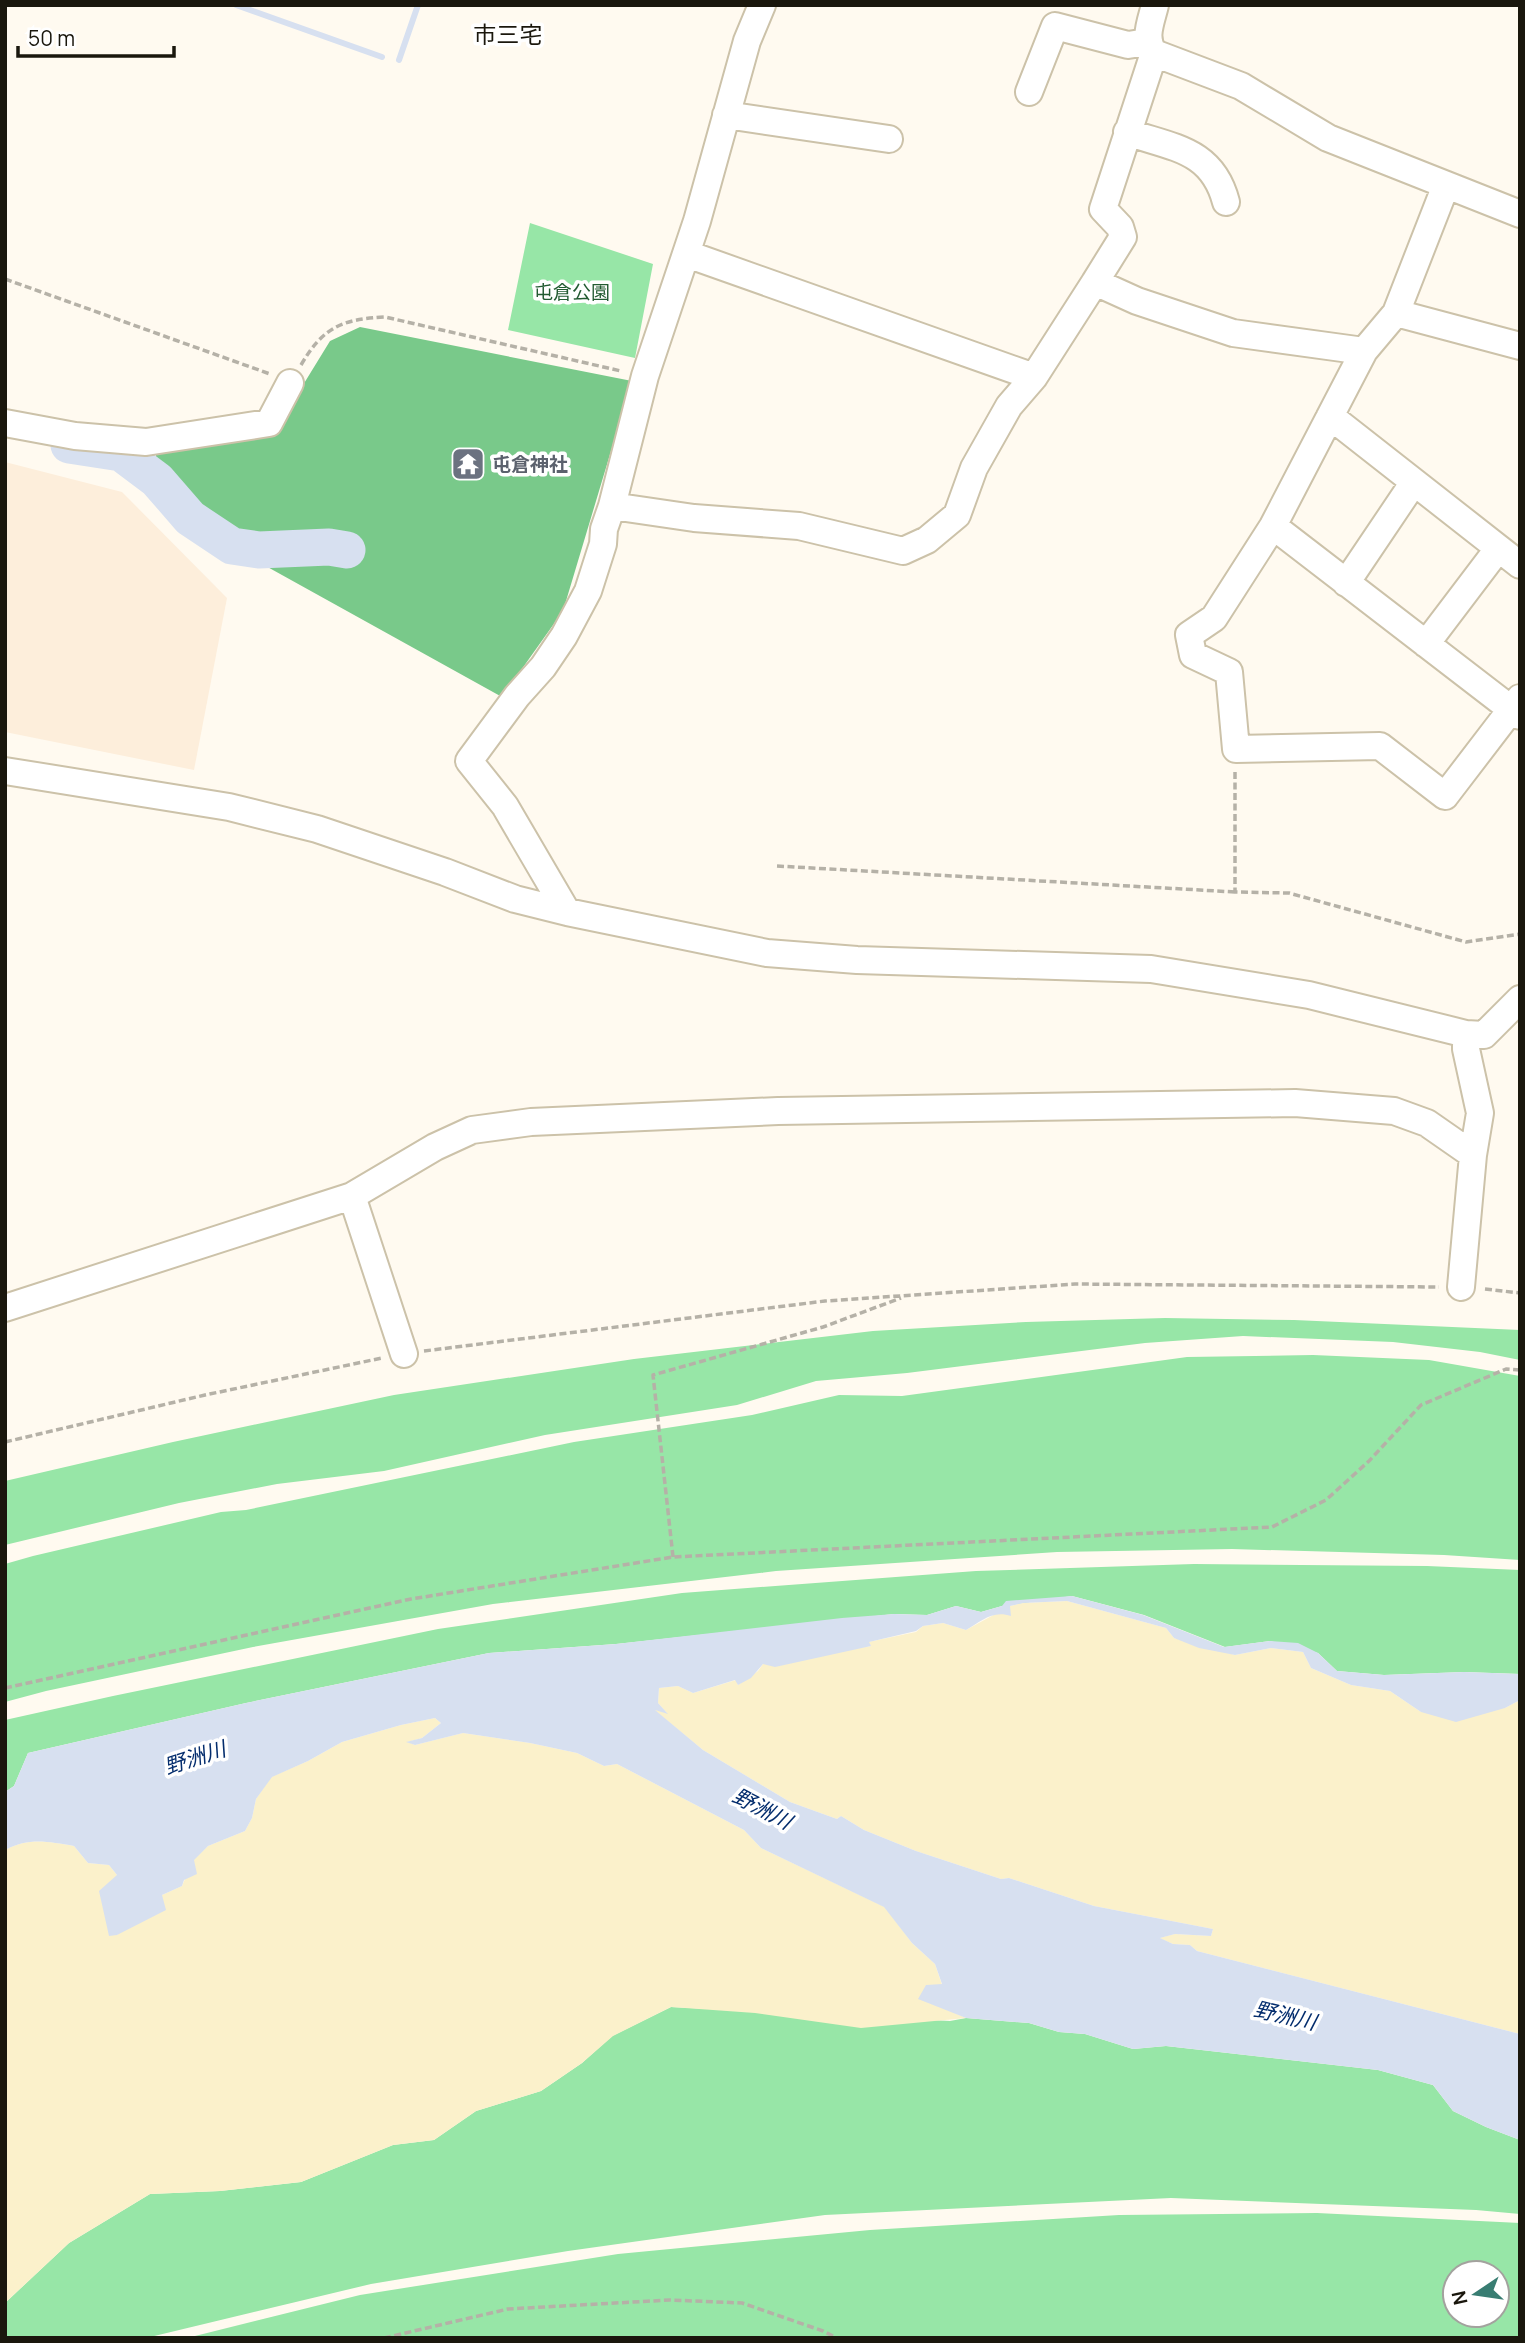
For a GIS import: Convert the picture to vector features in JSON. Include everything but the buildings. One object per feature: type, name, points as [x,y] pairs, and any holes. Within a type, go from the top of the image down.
[{"type":"street","points":[[567,912],[505,806],[469,761],[517,696],[543,667],[564,636],[588,591],[603,544],[604,529],[645,376],[706,192],[747,41],[762,5]]},
{"type":"street","points":[[612,506],[694,518],[799,526],[903,551],[928,540],[957,515],[974,468],[1009,406],[1034,377],[1123,237],[1120,227],[1103,209],[1151,47],[1155,5]]},
{"type":"street","points":[[1029,92],[1055,26],[1128,45],[1151,47],[1241,86],[1328,138],[1520,214]]},
{"type":"street","points":[[726,115],[888,139]]},
{"type":"street","points":[[1127,132],[1195,155],[1211,169],[1221,183],[1226,202]]},
{"type":"street","points":[[1273,526],[1426,644],[1517,708],[1445,796],[1380,746],[1236,749],[1229,671],[1193,655],[1189,635],[1214,618],[1273,526],[1364,351],[1396,313],[1446,185]]},
{"type":"street","points":[[687,254],[1034,377]]},
{"type":"street","points":[[1095,282],[1137,301],[1233,332],[1364,351]]},
{"type":"street","points":[[1396,313],[1520,346]]},
{"type":"street","points":[[5,423],[75,436],[146,442],[269,423],[290,383]]},
{"type":"street","points":[[1330,416],[1520,565]]},
{"type":"street","points":[[1346,583],[1414,482]]},
{"type":"street","points":[[1426,644],[1498,549]]},
{"type":"street","points":[[5,771],[229,807],[317,829],[445,872],[515,899],[767,953],[857,961],[1151,969],[1309,995],[1466,1034],[1484,1035],[1520,999]]},
{"type":"street","points":[[1461,1287],[1473,1155],[1480,1113],[1466,1049],[1466,1034]]},
{"type":"street","points":[[5,1308],[352,1196],[435,1147],[472,1130],[531,1122],[778,1111],[1295,1103],[1394,1111],[1427,1123],[1473,1155]]},
{"type":"street","points":[[352,1196],[404,1354]]},
{"type":"path","points":[[5,279],[250,366],[290,383],[312,345],[325,334],[356,318],[385,317],[645,376]]},
{"type":"path","points":[[1235,892],[1236,749]]},
{"type":"path","points":[[777,866],[1289,893],[1466,942],[1520,934]]},
{"type":"path","points":[[5,1442],[205,1395],[404,1354],[825,1301],[1075,1284],[1461,1287],[1520,1293]]},
{"type":"path","points":[[673,1557],[653,1375],[823,1327],[906,1296]]},
{"type":"path","points":[[5,1688],[411,1599],[673,1557],[1272,1527],[1326,1500],[1369,1461],[1421,1405],[1506,1369],[1520,1370]]},
{"type":"path","points":[[384,2338],[508,2309],[670,2300],[742,2303],[823,2330],[837,2338]]},
{"type":"shaded area","points":[[5,462],[122,492],[227,598],[194,770],[5,732]]},
{"type":"green space","name":"屯倉公園","points":[[530,223],[653,264],[635,358],[508,330]]},
{"type":"green space","points":[[360,327],[632,381],[563,611],[502,697],[156,505],[156,443],[276,429],[330,341]]},
{"type":"green space","points":[[1165,1318],[1294,1320],[1520,1330],[1520,1360],[1480,1352],[1393,1342],[1243,1336],[1145,1343],[907,1373],[816,1381],[737,1405],[545,1435],[384,1471],[277,1484],[179,1503],[5,1545],[5,1481],[394,1395],[634,1359],[873,1331],[1026,1322]]},
{"type":"green space","points":[[1313,1355],[1429,1360],[1520,1376],[1520,1560],[1232,1549],[1057,1552],[776,1571],[493,1604],[253,1647],[5,1702],[5,1564],[33,1556],[221,1512],[246,1510],[574,1442],[752,1415],[839,1395],[902,1396],[1187,1357]]},
{"type":"green space","points":[[1194,1564],[1427,1566],[1520,1570],[1520,1674],[1464,1672],[1384,1675],[1337,1671],[1318,1653],[1270,1641],[1225,1647],[1144,1615],[1072,1596],[1002,1606],[981,1612],[956,1606],[927,1615],[894,1614],[616,1644],[489,1653],[246,1703],[28,1753],[14,1786],[5,1792],[5,1720],[438,1629],[682,1593],[976,1571]]},
{"type":"green space","points":[[671,2007],[950,2021],[966,2018],[1029,2023],[1059,2032],[1085,2034],[1133,2049],[1166,2046],[1378,2070],[1433,2085],[1453,2111],[1520,2140],[1520,2214],[1171,2198],[825,2215],[568,2251],[371,2284],[146,2338],[5,2338],[5,2303],[69,2243],[150,2194],[220,2191],[301,2182],[393,2145],[434,2140],[476,2111],[541,2091],[582,2063],[612,2036]]},
{"type":"green space","points":[[1317,2213],[1520,2223],[1520,2338],[187,2338],[360,2295],[618,2254],[870,2230],[1119,2215]]},
{"type":"sand","points":[[1067,1601],[1166,1628],[1174,1638],[1235,1655],[1271,1648],[1303,1652],[1311,1668],[1351,1685],[1390,1691],[1421,1712],[1505,1708],[1520,1700],[1520,2034],[1197,1951],[1190,1945],[1173,1944],[1159,1938],[1175,1934],[1211,1936],[1213,1929],[1094,1906],[916,1851],[864,1830],[841,1816],[837,1819],[790,1802],[703,1750],[653,1709],[667,1713],[658,1703],[659,1688],[678,1686],[693,1693],[736,1680],[738,1685],[758,1671],[763,1664],[871,1646],[868,1642],[916,1632],[923,1626],[943,1623],[966,1630],[1010,1606]]},
{"type":"sand","points":[[435,1718],[441,1723],[422,1738],[408,1742],[415,1745],[463,1733],[577,1753],[604,1766],[617,1764],[744,1830],[761,1848],[885,1907],[912,1943],[935,1964],[942,1985],[926,1985],[944,2008],[966,2018],[861,2028],[755,2013],[671,2007],[613,2036],[582,2063],[541,2091],[476,2111],[434,2140],[393,2145],[301,2182],[220,2191],[150,2194],[69,2243],[5,2303],[5,1850],[23,1843],[56,1843],[74,1846],[88,1863],[109,1865],[117,1875],[109,1935],[117,1935],[162,1895],[182,1886],[193,1860],[208,1846],[245,1831],[252,1818],[256,1799],[271,1777],[342,1742]]},
{"type":"water","name":"野洲川","points":[[1072,1596],[1143,1615],[1224,1647],[1270,1641],[1298,1643],[1318,1653],[1337,1671],[1384,1675],[1464,1672],[1520,1674],[1520,1700],[1505,1708],[1456,1722],[1421,1712],[1390,1691],[1351,1685],[1311,1668],[1303,1652],[1271,1648],[1235,1655],[1199,1648],[1174,1638],[1166,1628],[1067,1601],[1010,1606],[1011,1616],[993,1615],[966,1630],[943,1623],[923,1626],[916,1631],[869,1642],[871,1646],[775,1667],[763,1664],[751,1678],[738,1685],[735,1680],[693,1693],[678,1686],[659,1688],[658,1703],[668,1714],[655,1710],[703,1750],[790,1802],[837,1819],[841,1816],[864,1830],[916,1851],[1094,1906],[1213,1929],[1211,1936],[1175,1934],[1160,1938],[1173,1944],[1190,1945],[1197,1951],[1520,2034],[1520,2140],[1453,2111],[1433,2085],[1378,2070],[1166,2046],[1133,2049],[1085,2034],[1059,2032],[1029,2023],[966,2018],[918,1999],[926,1985],[942,1984],[935,1964],[912,1943],[884,1907],[761,1848],[744,1830],[617,1764],[604,1766],[577,1753],[463,1733],[415,1745],[406,1742],[422,1738],[441,1723],[435,1718],[342,1742],[272,1777],[256,1799],[252,1818],[245,1831],[208,1846],[194,1860],[197,1874],[184,1880],[182,1886],[162,1895],[166,1910],[117,1935],[109,1936],[99,1891],[117,1875],[109,1865],[88,1863],[74,1846],[56,1843],[23,1843],[5,1850],[5,1792],[14,1786],[28,1753],[246,1703],[489,1653],[616,1644],[842,1618],[894,1614],[927,1615],[956,1606],[981,1612],[1002,1606],[1006,1601]]},
{"type":"waterway","points":[[236,5],[382,57]]},
{"type":"waterway","points":[[399,60],[418,5]]},
{"type":"waterway","points":[[69,445],[121,453],[157,480],[190,518],[232,546],[259,550],[329,547],[347,550]]},
{"type":"place","name":"屯倉神社","points":[[468,464]]},
{"type":"district","name":"市三宅","points":[[508,35]]}]
